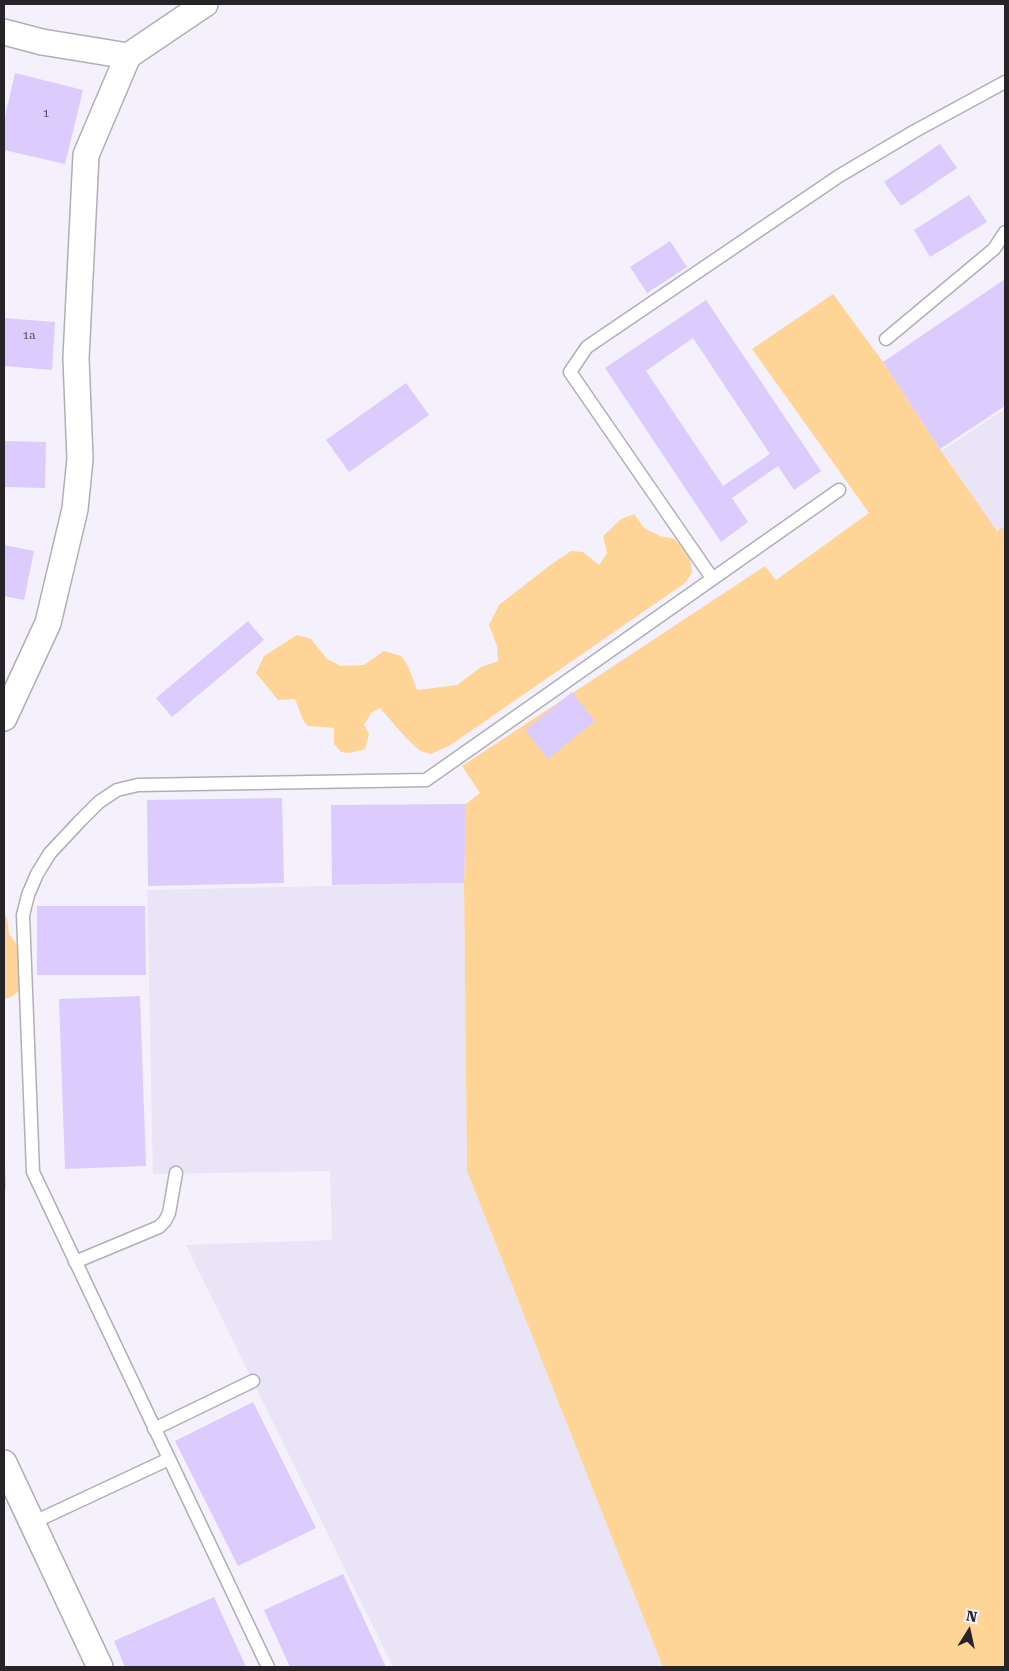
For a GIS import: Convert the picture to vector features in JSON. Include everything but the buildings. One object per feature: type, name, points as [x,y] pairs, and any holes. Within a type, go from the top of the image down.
[{"type":"street","points":[[4,718],[48,623],[75,509],[80,458],[76,358],[86,155],[128,56],[205,4]]},
{"type":"street","points":[[4,32],[42,42],[128,56]]},
{"type":"street","points":[[4,1463],[100,1667]]},
{"type":"lane","points":[[712,578],[570,372],[587,347],[839,176],[915,131],[1005,82]]},
{"type":"lane","points":[[886,339],[994,248],[1005,232]]},
{"type":"lane","points":[[268,1667],[33,1172],[23,915],[28,895],[37,874],[50,853],[80,821],[99,802],[117,790],[138,785],[426,780],[839,490]]},
{"type":"lane","points":[[75,1262],[158,1227],[165,1222],[169,1213],[176,1173]]},
{"type":"lane","points":[[154,1429],[253,1381]]},
{"type":"lane","points":[[32,1522],[169,1459]]},
{"type":"shaded area","points":[[833,294],[883,362],[997,531],[1005,526],[1005,1667],[663,1667],[467,1171],[464,883],[466,804],[480,793],[462,766],[765,566],[776,580],[869,513],[752,349]]},
{"type":"shaded area","points":[[1005,409],[1005,526],[997,531],[942,451]]},
{"type":"shaded area","points":[[634,514],[644,528],[660,536],[675,539],[690,558],[692,573],[685,583],[449,746],[431,754],[420,751],[380,708],[371,713],[364,725],[369,734],[365,749],[350,753],[341,752],[334,744],[334,728],[308,726],[303,720],[295,699],[278,700],[256,673],[264,656],[297,635],[311,639],[327,659],[341,666],[364,665],[384,651],[401,656],[408,666],[417,690],[457,685],[481,667],[498,661],[497,646],[489,625],[499,605],[571,551],[583,552],[599,565],[607,553],[603,536],[621,519]]},
{"type":"shaded area","points":[[464,883],[467,1171],[663,1667],[393,1667],[186,1245],[332,1240],[330,1171],[153,1174],[147,890]]},
{"type":"shaded area","points":[[4,913],[7,918],[9,934],[20,949],[19,991],[11,997],[4,999]]}]
